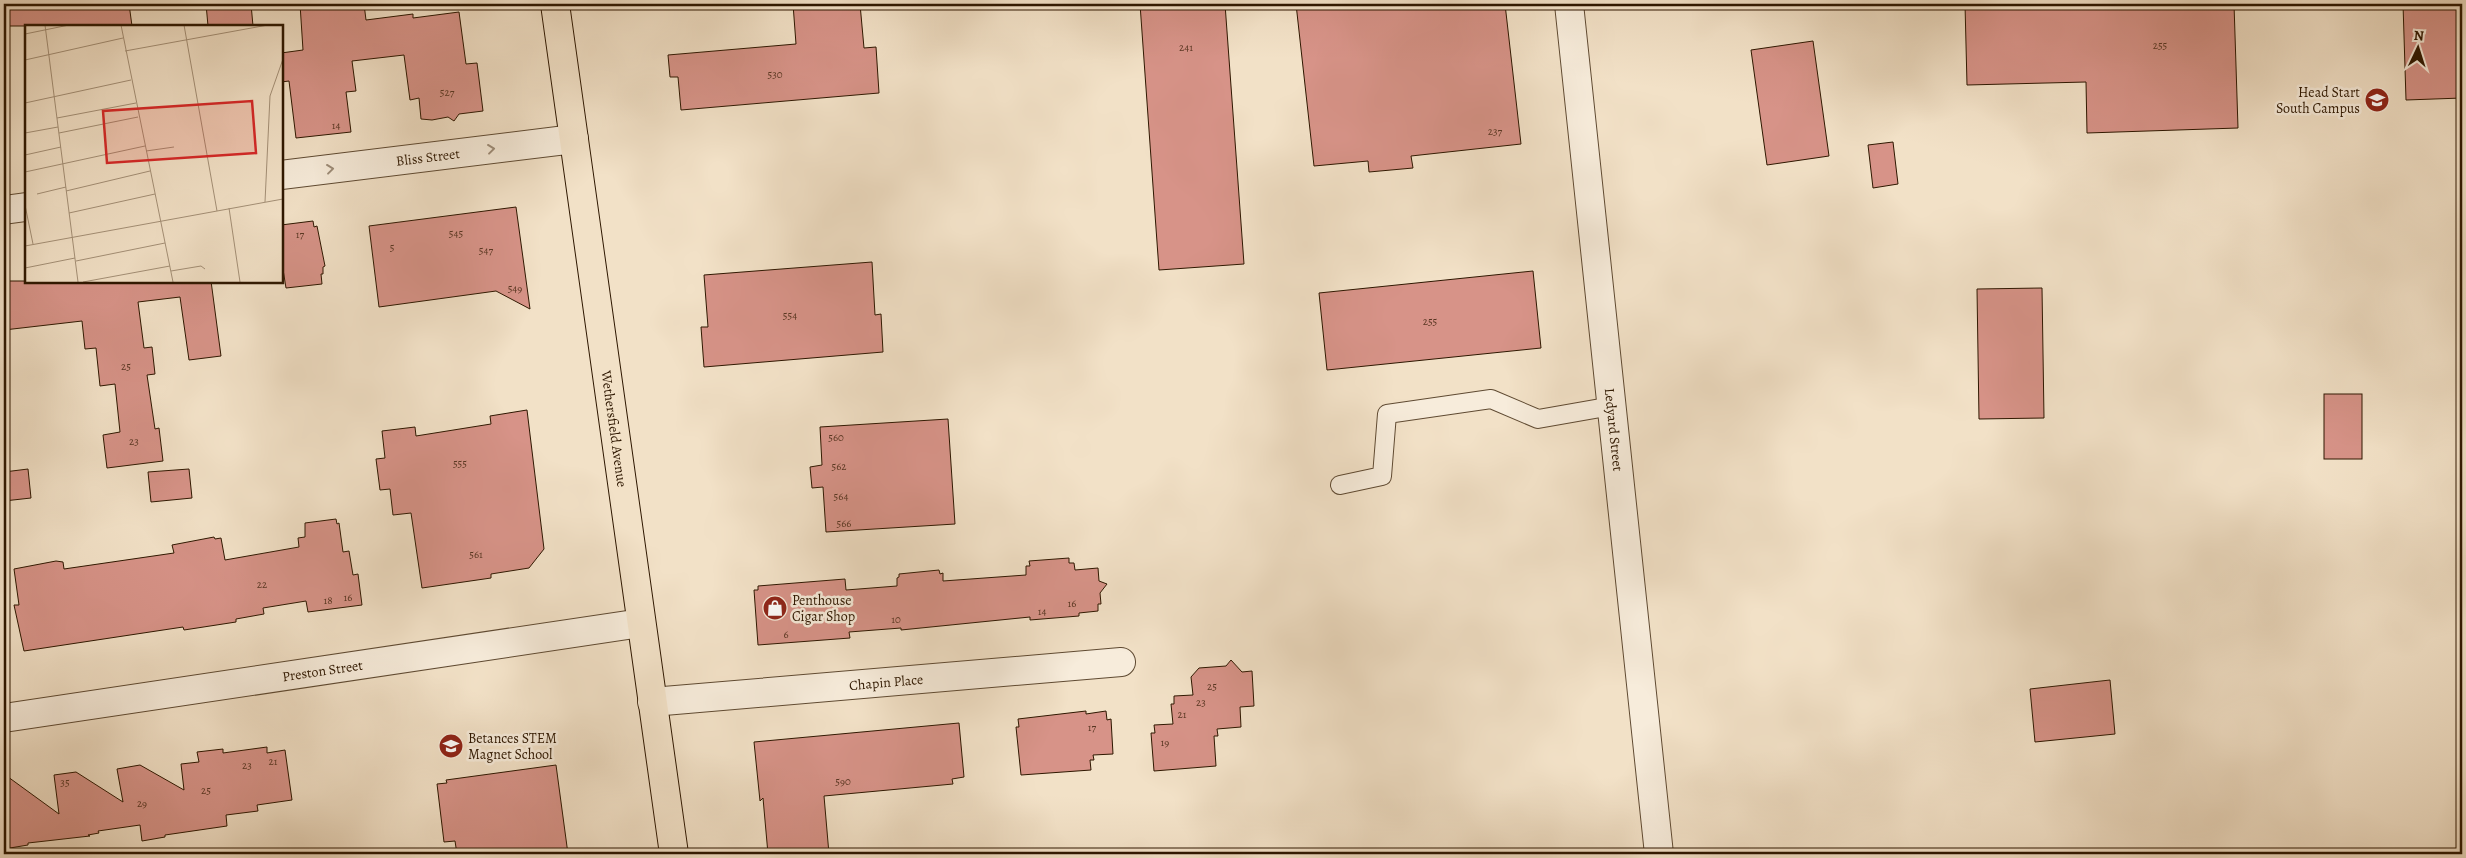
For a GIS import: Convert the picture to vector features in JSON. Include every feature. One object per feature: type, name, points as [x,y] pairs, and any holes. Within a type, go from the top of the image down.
[{"type":"main road","name":"Wethersfield Avenue","points":[[555,4],[674,854]]},
{"type":"street","name":"Ledyard Street","points":[[1569,4],[1660,854]]},
{"type":"street","name":"Bliss Street","points":[[282,176],[574,139]]},
{"type":"street","points":[[4,210],[25,208]]},
{"type":"street","name":"Preston Street","points":[[4,718],[641,623]]},
{"type":"street","name":"Chapin Place","points":[[652,702],[1121,662]]},
{"type":"lane","points":[[1340,485],[1382,476],[1387,414],[1491,399],[1538,419],[1612,406]]},
{"type":"building","points":[[67,4],[68,8],[94,4],[129,4],[132,25],[4,26],[4,6]]},
{"type":"building","points":[[206,4],[251,4],[253,25],[208,25]]},
{"type":"building","points":[[300,4],[364,4],[366,20],[413,14],[413,18],[459,12],[466,64],[477,63],[483,111],[459,114],[454,121],[448,117],[432,120],[421,119],[419,98],[410,100],[404,55],[352,61],[356,91],[346,92],[351,132],[296,138],[289,81],[282,82],[282,53],[303,50]]},
{"type":"building","points":[[793,4],[860,4],[864,48],[876,47],[879,93],[681,110],[678,77],[670,77],[668,55],[796,44]]},
{"type":"building","points":[[1140,4],[1225,4],[1244,264],[1159,270]]},
{"type":"building","points":[[1296,4],[1505,4],[1521,144],[1411,156],[1413,168],[1369,172],[1368,161],[1314,166]]},
{"type":"building","points":[[1965,4],[2234,4],[2238,128],[2087,133],[2086,82],[1967,85]]},
{"type":"building","points":[[2403,4],[2462,4],[2462,98],[2406,100]]},
{"type":"building","points":[[1813,41],[1829,156],[1767,165],[1751,50]]},
{"type":"building","points":[[1893,142],[1898,184],[1873,188],[1868,145]]},
{"type":"building","points":[[516,207],[530,309],[496,291],[379,307],[369,226]]},
{"type":"building","points":[[313,221],[314,227],[317,226],[325,266],[323,267],[323,274],[321,274],[322,284],[286,288],[282,263],[282,225]]},
{"type":"building","points":[[872,262],[875,315],[881,314],[883,352],[704,367],[701,327],[708,327],[704,275]]},
{"type":"building","points":[[1533,271],[1541,348],[1327,370],[1319,293]]},
{"type":"building","points":[[4,281],[211,282],[221,356],[189,360],[180,297],[138,302],[144,348],[152,347],[155,374],[147,375],[155,429],[159,428],[163,461],[107,468],[103,435],[120,432],[115,384],[100,386],[96,348],[85,349],[82,321],[4,330]]},
{"type":"building","points":[[2042,288],[2044,418],[1979,419],[1977,289]]},
{"type":"building","points":[[2324,394],[2362,394],[2362,459],[2324,459]]},
{"type":"building","points":[[527,410],[544,549],[529,568],[491,574],[491,578],[422,588],[411,513],[393,515],[390,489],[380,490],[376,459],[385,458],[382,431],[415,427],[416,436],[491,424],[490,416]]},
{"type":"building","points":[[948,419],[955,524],[826,532],[823,487],[812,488],[810,467],[822,465],[820,427]]},
{"type":"building","points":[[28,469],[31,498],[4,501],[4,472]]},
{"type":"building","points":[[189,469],[192,498],[151,502],[148,472]]},
{"type":"building","points":[[336,519],[337,524],[339,523],[343,552],[349,551],[353,575],[358,574],[362,605],[308,612],[306,601],[263,608],[264,614],[236,619],[236,622],[184,630],[183,627],[24,651],[14,605],[19,605],[14,569],[56,561],[63,562],[64,569],[174,553],[172,545],[214,537],[215,539],[221,538],[225,560],[299,547],[298,538],[305,537],[305,523]]},
{"type":"building","points":[[1069,558],[1069,563],[1074,563],[1075,570],[1098,568],[1099,581],[1107,584],[1100,593],[1101,604],[1098,604],[1098,611],[1079,613],[1079,616],[1030,620],[1030,617],[901,630],[901,628],[849,632],[850,638],[758,645],[754,590],[758,590],[758,586],[845,579],[846,590],[897,586],[899,574],[939,570],[940,574],[943,573],[943,581],[1026,575],[1026,566],[1030,566],[1029,561]]},
{"type":"building","points":[[1231,660],[1242,672],[1252,671],[1254,706],[1240,707],[1241,727],[1217,729],[1218,736],[1214,736],[1216,766],[1154,771],[1151,733],[1155,733],[1154,725],[1173,724],[1171,704],[1174,704],[1174,696],[1193,695],[1191,677],[1199,668],[1226,666]]},
{"type":"building","points":[[2110,680],[2115,734],[2035,742],[2030,689]]},
{"type":"building","points":[[1086,711],[1086,714],[1106,711],[1107,720],[1111,719],[1113,754],[1093,755],[1094,760],[1090,760],[1091,770],[1021,775],[1016,727],[1019,727],[1018,719]]},
{"type":"building","points":[[959,723],[964,777],[952,779],[953,784],[824,796],[829,854],[768,854],[763,798],[760,801],[754,742]]},
{"type":"building","points":[[267,747],[267,753],[285,750],[292,800],[257,805],[258,811],[226,815],[227,826],[165,835],[165,837],[142,841],[140,825],[98,831],[99,833],[88,835],[90,836],[28,843],[28,845],[4,849],[4,774],[59,814],[54,775],[76,772],[123,802],[117,769],[140,765],[184,790],[181,764],[199,762],[197,752],[223,749],[223,753]]},
{"type":"building","points":[[556,765],[568,854],[457,854],[455,841],[444,842],[437,784],[447,783],[446,780]]},
{"type":"place","name":"Head Start South Campus","points":[[2377,100]]},
{"type":"place","name":"Penthouse Cigar Shop","points":[[775,608]]},
{"type":"place","name":"Betances STEM Magnet School","points":[[451,746]]}]
